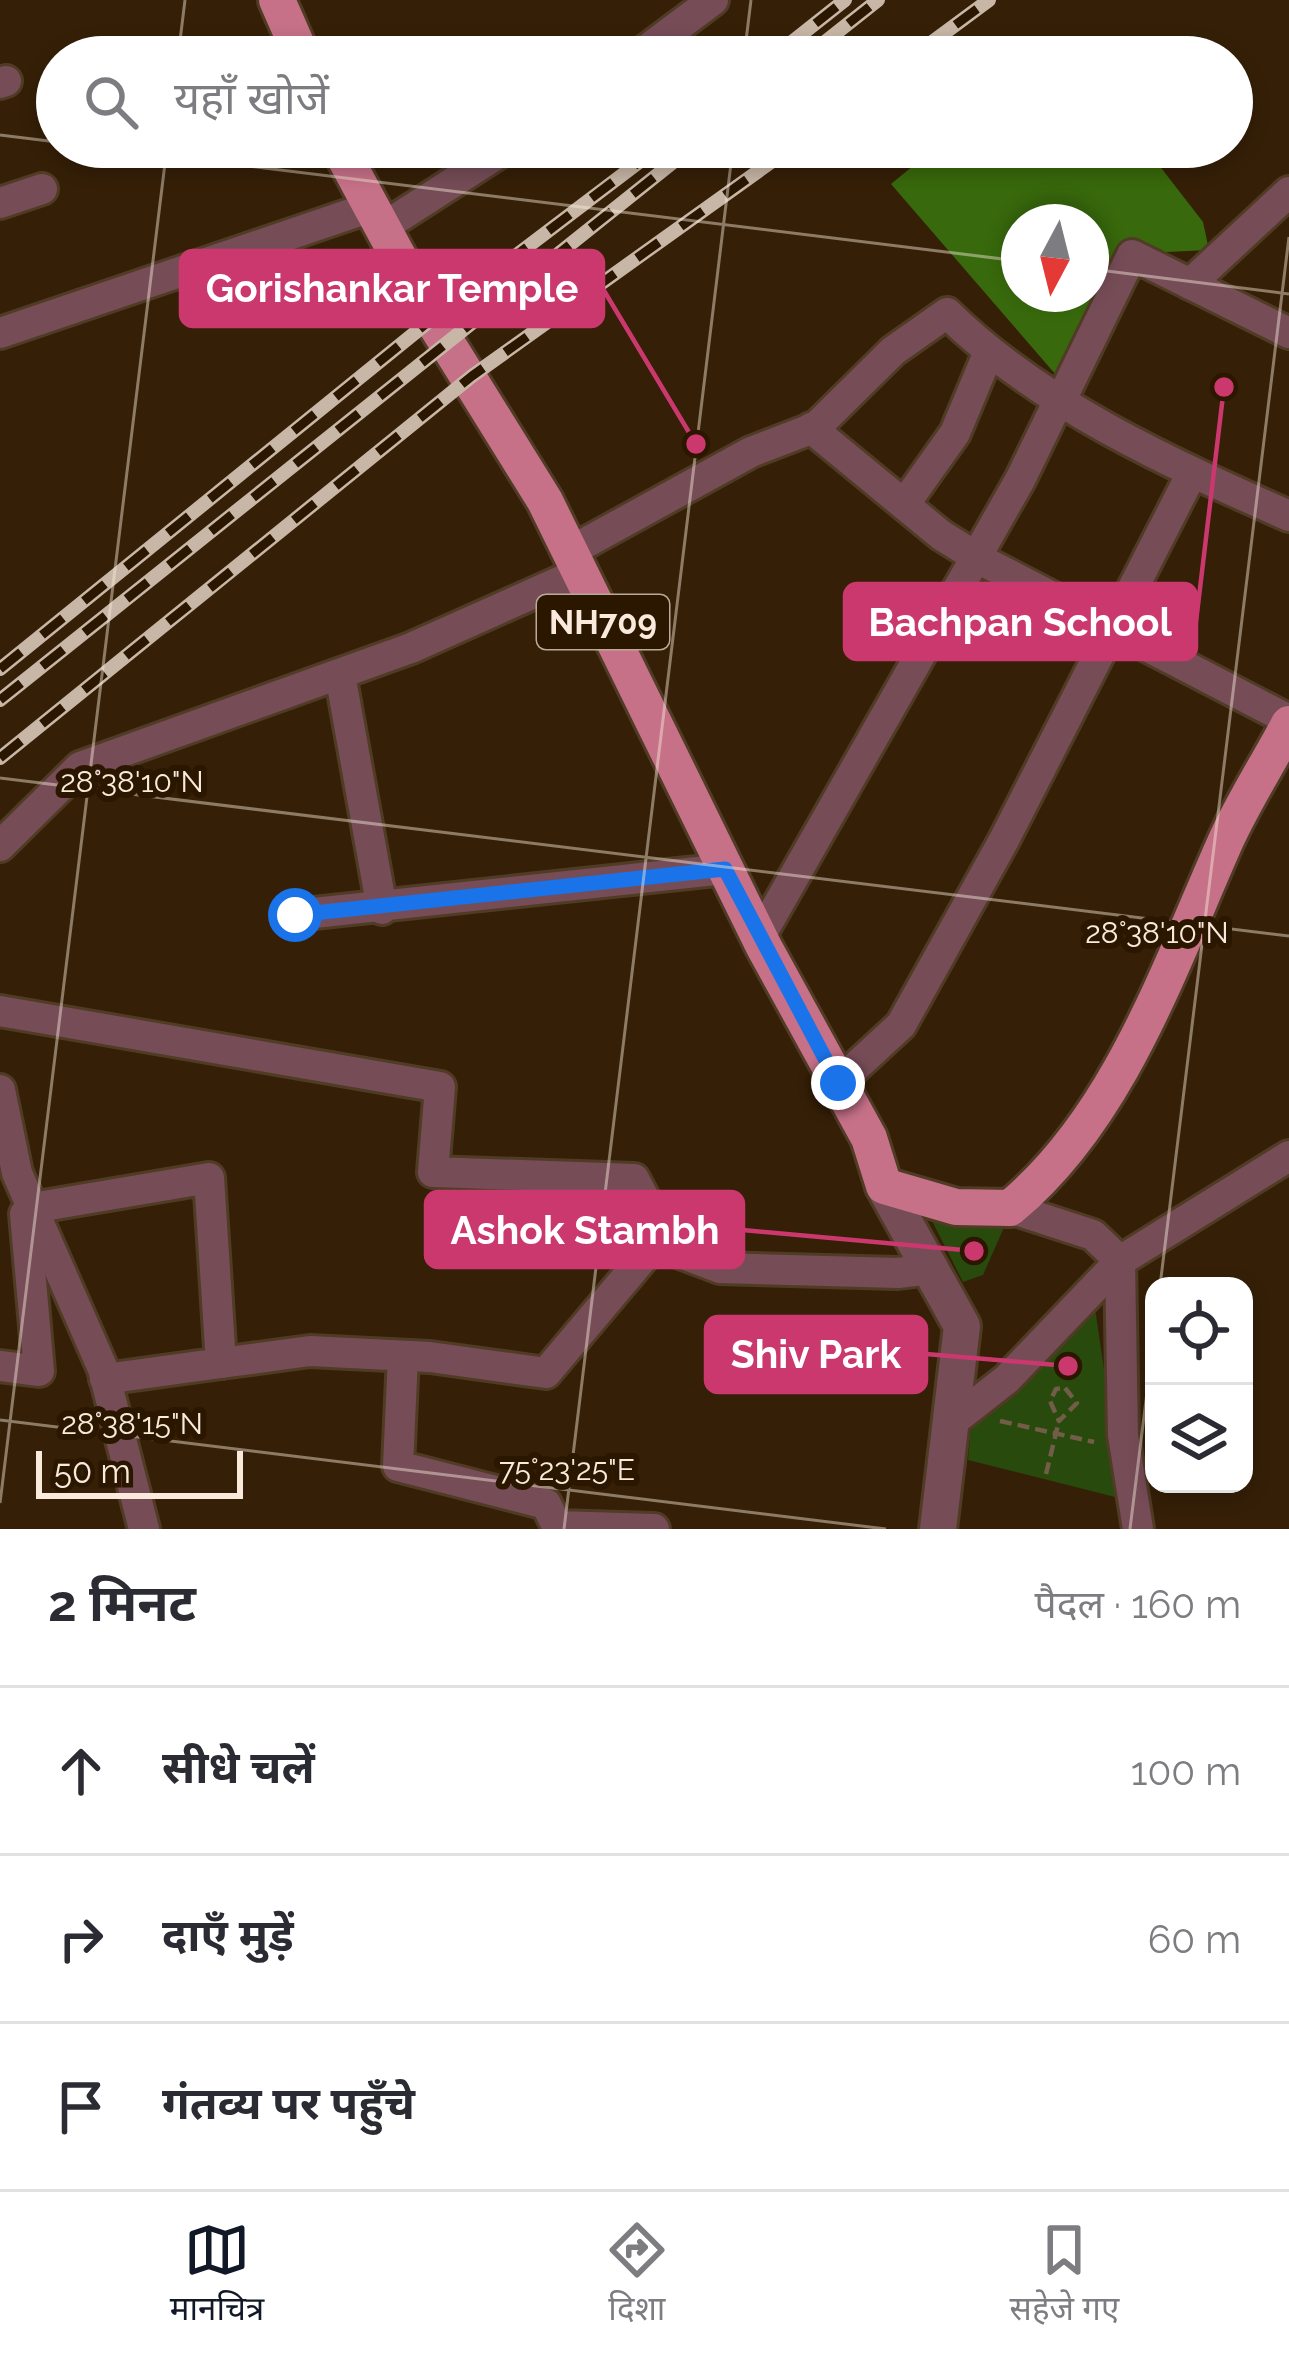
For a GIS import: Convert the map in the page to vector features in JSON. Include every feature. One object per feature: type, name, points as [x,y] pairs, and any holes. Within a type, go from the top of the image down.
[{"type":"main road","points":[[277,0],[293,36]]},
{"type":"main road","name":"NH709","points":[[350,168],[545,502],[759,938],[844,1095]]},
{"type":"main road","points":[[844,1095],[869,1138],[884,1186],[956,1208],[1010,1208],[1051,1174],[1160,994],[1229,832],[1289,722]]},
{"type":"street","points":[[665,36],[713,0]]},
{"type":"street","points":[[0,333],[377,218],[469,168]]},
{"type":"street","points":[[0,203],[43,189]]},
{"type":"street","points":[[1190,284],[1289,192]]},
{"type":"street","points":[[759,938],[977,557],[1132,255],[1289,333]]},
{"type":"street","points":[[0,846],[80,767],[340,674],[574,563],[751,452],[811,428],[892,351],[946,313],[988,354],[1061,398],[1192,473],[1289,516]]},
{"type":"street","points":[[906,502],[955,433],[988,354]]},
{"type":"street","points":[[811,428],[941,535],[1289,722]]},
{"type":"street","points":[[844,1095],[901,1025],[1004,840],[1192,473]]},
{"type":"street","points":[[340,674],[382,909]]},
{"type":"street","points":[[295,915],[725,869]]},
{"type":"street","points":[[0,1011],[440,1087],[433,1172],[634,1179],[662,1234],[546,1373],[403,1356],[310,1351],[105,1378]]},
{"type":"street","points":[[0,1090],[27,1196],[105,1378],[144,1529]]},
{"type":"street","points":[[959,1417],[1007,1379],[1120,1261],[1289,1156]]},
{"type":"street","points":[[27,1196],[209,1178],[221,1363]]},
{"type":"street","points":[[884,1186],[962,1327],[959,1417],[938,1529]]},
{"type":"street","points":[[0,1366],[39,1371],[27,1196]]},
{"type":"street","points":[[1010,1208],[1093,1235],[1120,1261],[1126,1448],[1138,1529]]},
{"type":"street","points":[[655,1244],[720,1268],[898,1274],[930,1269]]},
{"type":"street","points":[[403,1356],[398,1466],[546,1504],[557,1527],[654,1529]]},
{"type":"path","points":[[1046,1474],[1060,1421],[1077,1403],[1076,1395],[1065,1388],[1056,1389],[1050,1401],[1060,1421]]},
{"type":"path","points":[[959,1417],[1126,1448]]},
{"type":"green space","points":[[910,168],[1161,168],[1203,222],[1209,250],[1145,253],[1109,312],[1109,204],[1001,204],[1001,311],[891,184]]},
{"type":"green space","points":[[1002,312],[1109,312],[1056,375]]},
{"type":"green space","points":[[930,1217],[1006,1223],[983,1275],[963,1282]]},
{"type":"green space","points":[[1095,1308],[1123,1499],[968,1460],[971,1424]]},
{"type":"railway","points":[[800,36],[845,0]]},
{"type":"railway","points":[[833,36],[878,0]]},
{"type":"railway","points":[[940,36],[989,0]]},
{"type":"railway","points":[[0,669],[432,319],[631,168]]},
{"type":"railway","points":[[0,700],[666,168]]},
{"type":"railway","points":[[0,758],[472,376],[763,168]]},
{"type":"place","name":"Bachpan School","points":[[1224,387]]},
{"type":"place","name":"Gorishankar Temple","points":[[696,444]]},
{"type":"place","name":"Ashok Stambh","points":[[974,1251]]},
{"type":"place","name":"Shiv Park","points":[[1068,1366]]},
{"type":"route","points":[[295,915],[725,869],[838,1083]]}]
